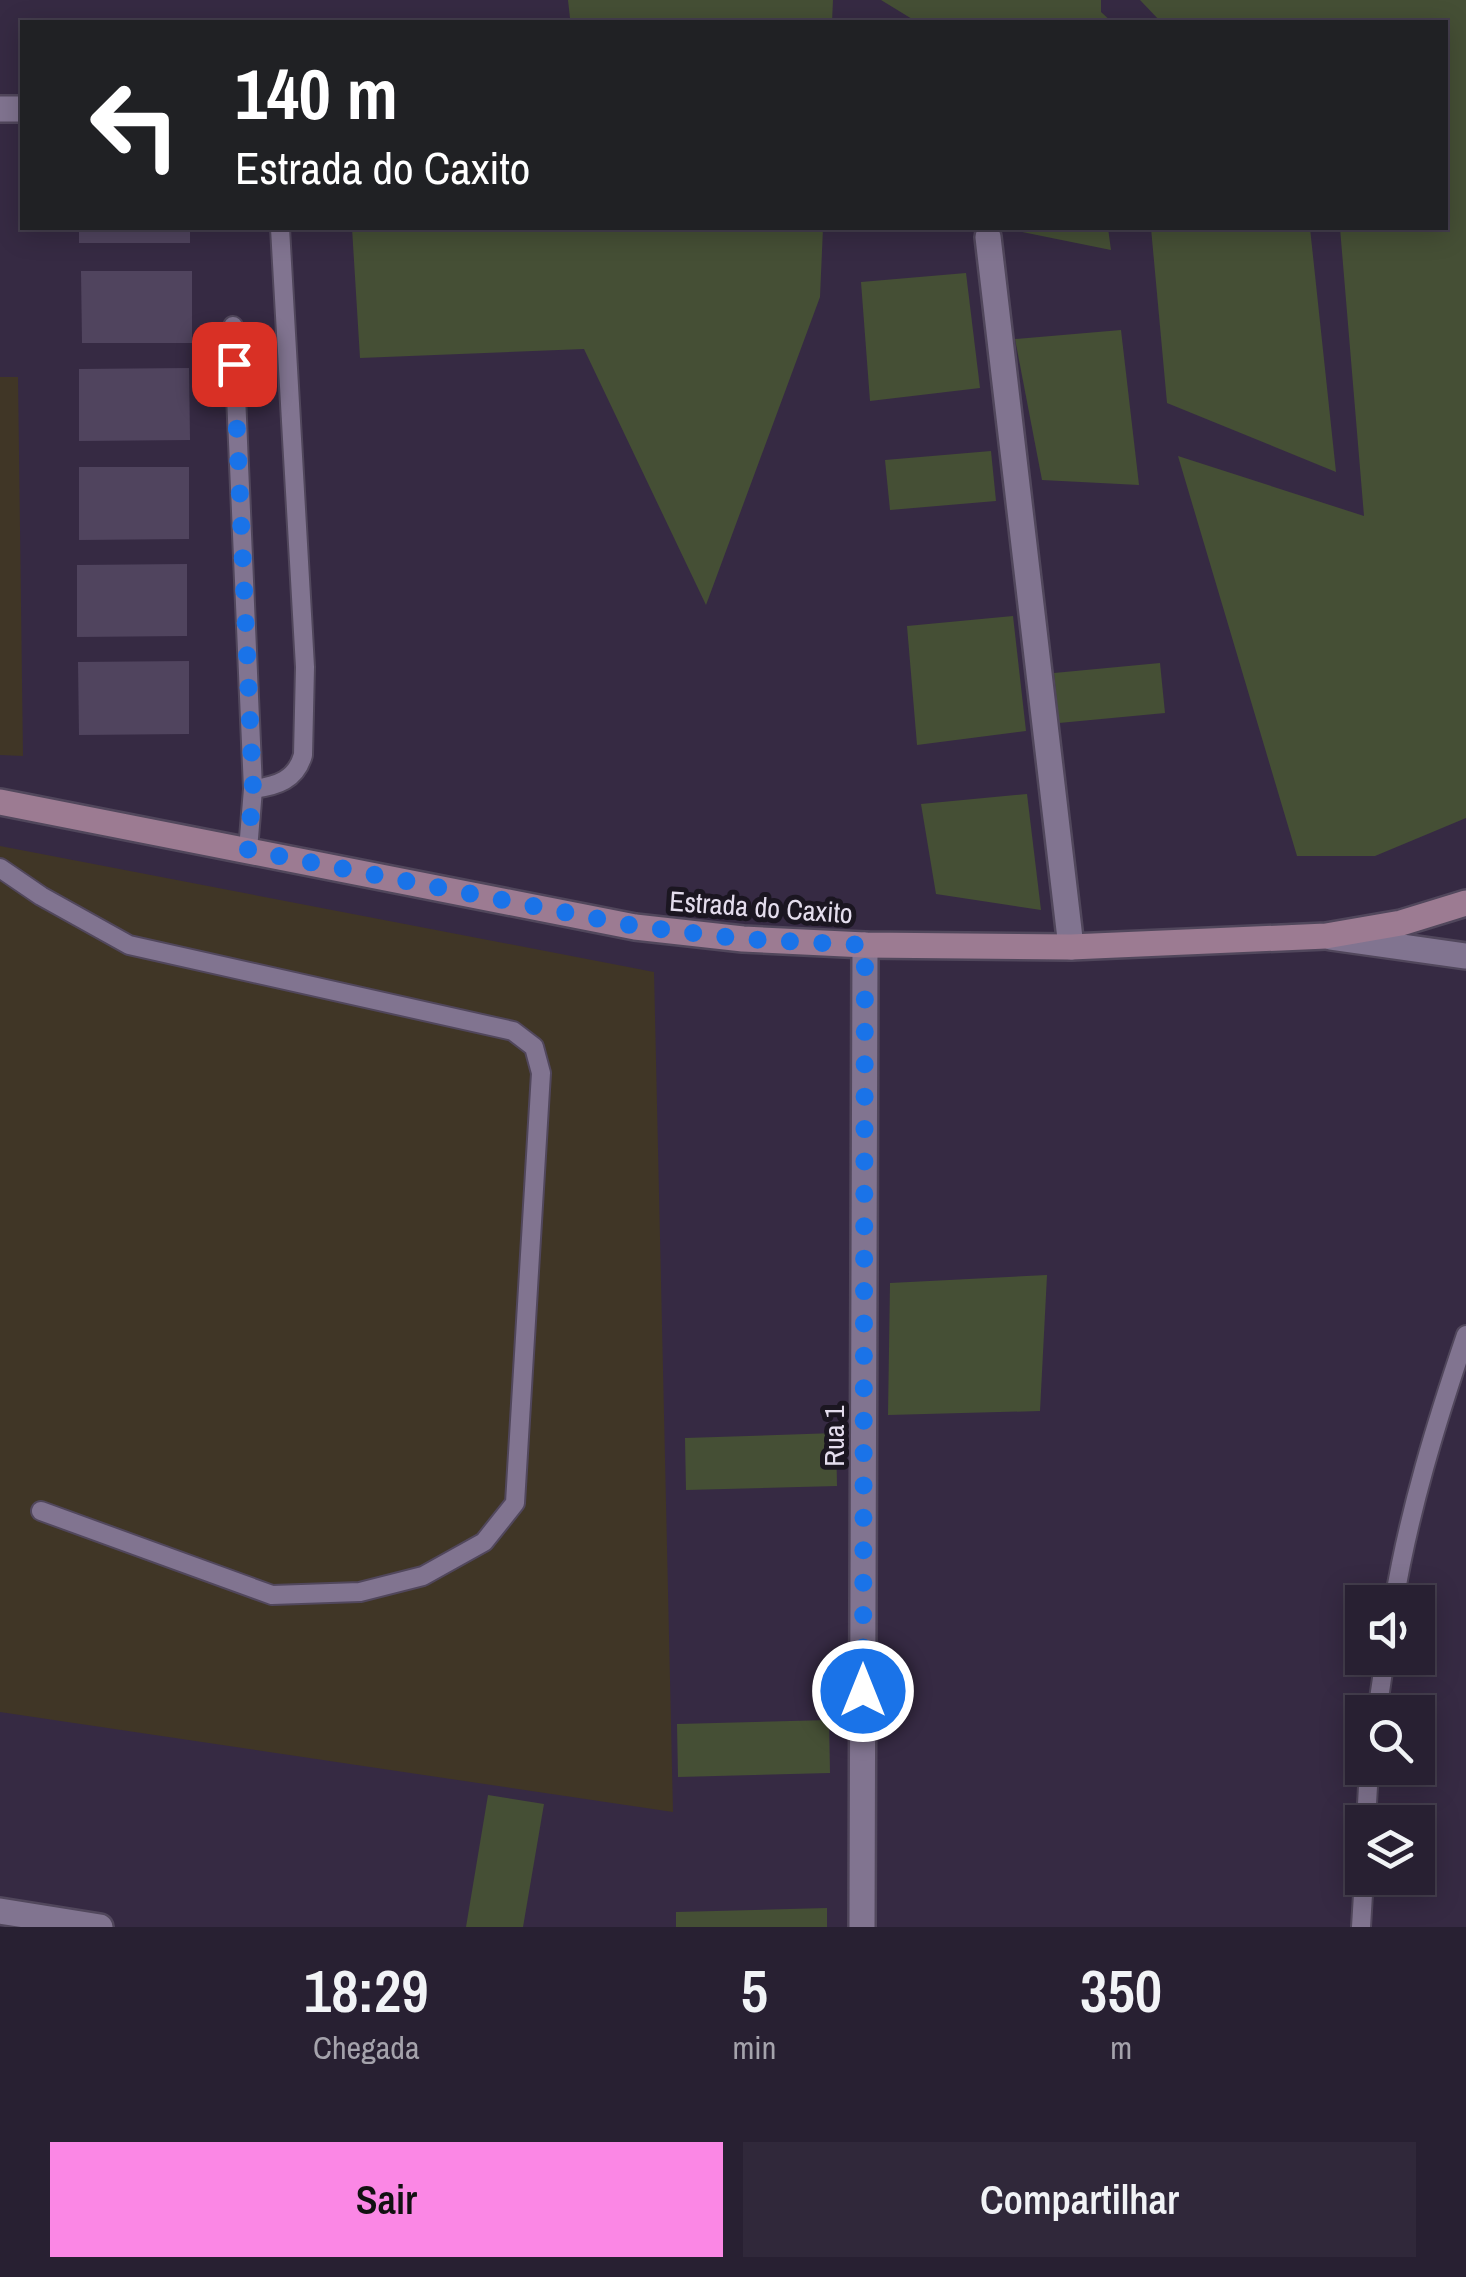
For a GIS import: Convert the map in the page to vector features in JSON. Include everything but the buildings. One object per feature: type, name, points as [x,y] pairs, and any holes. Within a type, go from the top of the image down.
[{"type":"main road","name":"Estrada do Caxito","points":[[0,802],[635,926],[743,939],[865,945],[1071,947],[1326,936],[1401,923],[1466,903]]},
{"type":"street","points":[[988,237],[1071,947]]},
{"type":"street","points":[[1326,936],[1466,956]]},
{"type":"street","name":"Rua 1","points":[[862,1927],[865,945]]},
{"type":"street","points":[[0,1911],[100,1927]]},
{"type":"lane","points":[[253,788],[276,786],[299,768],[303,755],[304,667],[280,230]]},
{"type":"lane","points":[[233,326],[253,788],[248,850]]},
{"type":"lane","points":[[0,868],[41,896],[129,945],[512,1031],[534,1047],[541,1072],[515,1503],[484,1542],[422,1576],[376,1588],[272,1595],[41,1511]]},
{"type":"lane","points":[[1397,1585],[1435,1425],[1466,1335]]},
{"type":"lane","points":[[1361,1927],[1363,1895]]},
{"type":"shaded area","points":[[0,377],[18,377],[23,756],[0,755]]},
{"type":"shaded area","points":[[0,846],[654,972],[673,1812],[0,1712]]},
{"type":"green space","points":[[568,0],[833,0],[832,20],[558,20],[570,18]]},
{"type":"green space","points":[[881,0],[1101,0],[1101,12],[1110,20],[914,20]]},
{"type":"green space","points":[[1140,0],[1466,0],[1466,818],[1375,856],[1297,856],[1178,456],[1364,516],[1340,230],[1448,230],[1448,20],[1159,20]]},
{"type":"green space","points":[[352,230],[823,230],[820,297],[706,605],[584,349],[360,358]]},
{"type":"green space","points":[[1013,230],[1108,230],[1111,250]]},
{"type":"green space","points":[[1151,230],[1310,230],[1336,472],[1167,403]]},
{"type":"green space","points":[[966,273],[980,388],[870,401],[861,282]]},
{"type":"green space","points":[[1121,330],[1139,485],[1042,480],[1015,339]]},
{"type":"green space","points":[[991,451],[996,501],[890,510],[885,460]]},
{"type":"green space","points":[[1013,616],[1026,731],[917,745],[907,626]]},
{"type":"green space","points":[[1160,663],[1165,713],[1059,723],[1054,673]]},
{"type":"green space","points":[[1027,794],[1041,910],[936,894],[921,804]]},
{"type":"green space","points":[[1047,1275],[1040,1411],[888,1415],[890,1283]]},
{"type":"green space","points":[[836,1433],[837,1486],[686,1490],[685,1438]]},
{"type":"green space","points":[[829,1720],[830,1773],[678,1777],[677,1724]]},
{"type":"green space","points":[[488,1795],[544,1804],[523,1927],[466,1927]]},
{"type":"green space","points":[[827,1908],[827,1927],[676,1927],[676,1912]]},
{"type":"route","points":[[234,364],[253,788],[248,850],[635,926],[743,939],[865,945],[863,1691]]}]
